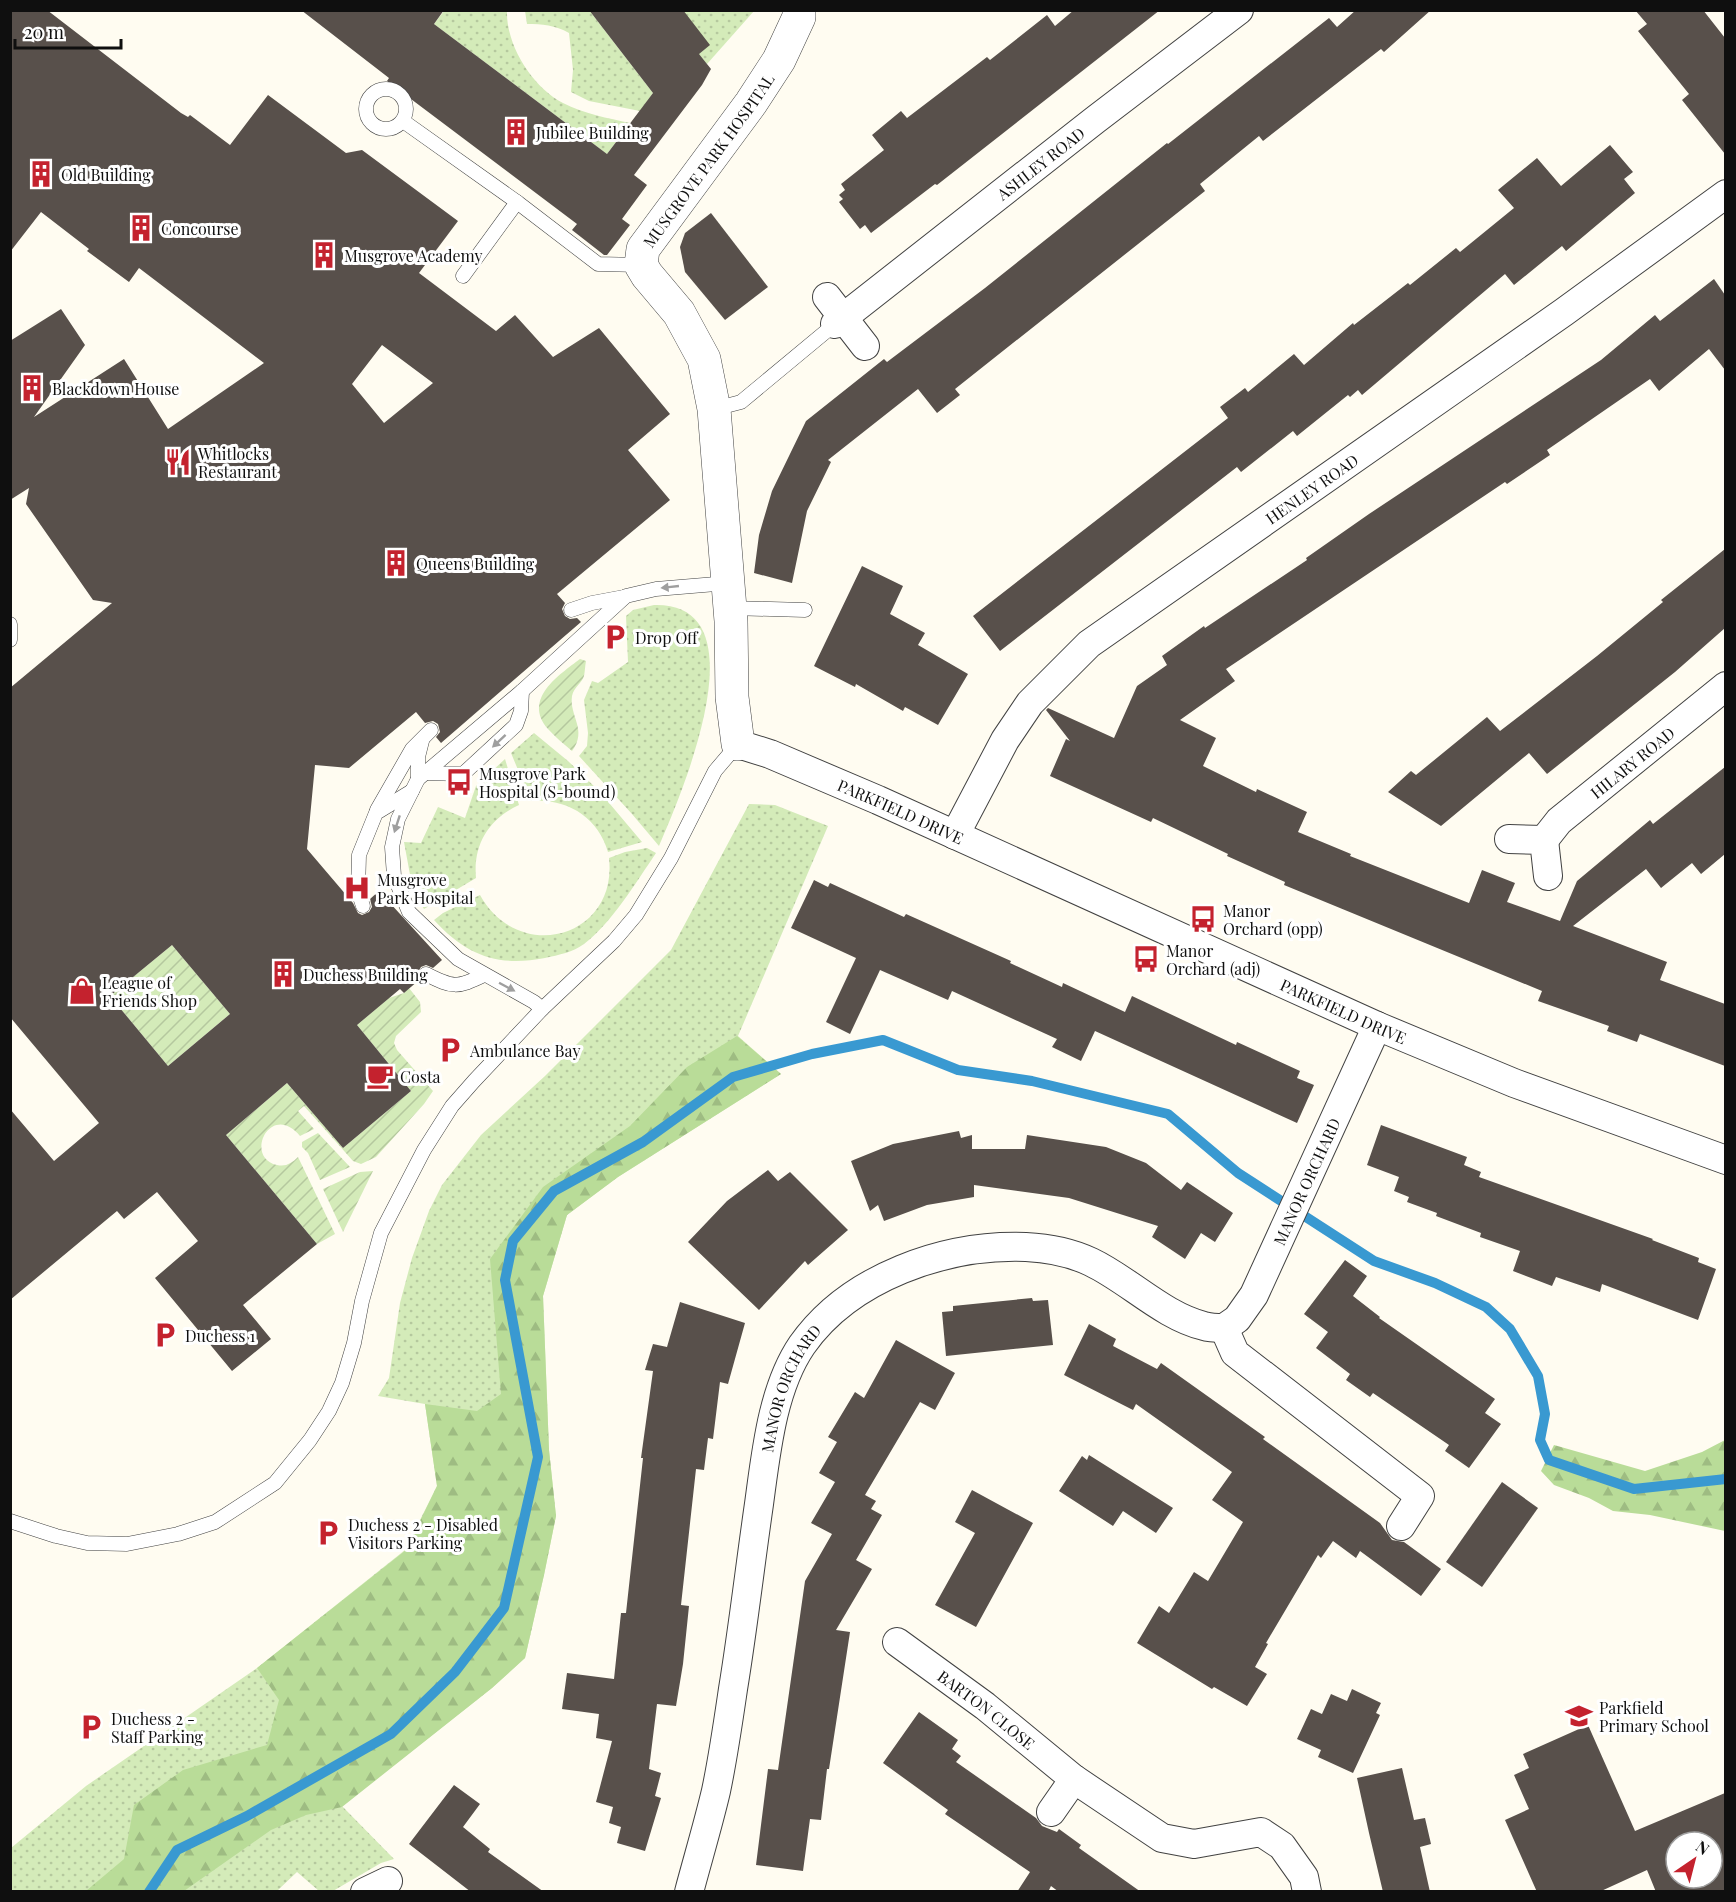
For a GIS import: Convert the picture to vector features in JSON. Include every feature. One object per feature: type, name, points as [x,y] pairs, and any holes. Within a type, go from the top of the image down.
[{"type":"street","name":"MUSGROVE PARK HOSPITAL","points":[[738,744],[732,697],[729,596],[714,409],[704,359],[679,313],[641,265],[643,249],[751,103],[779,60],[799,17],[799,10]]},
{"type":"street","name":"ASHLEY ROAD","points":[[836,312],[1239,10]]},
{"type":"street","name":"HENLEY ROAD","points":[[956,835],[1005,740],[1030,704],[1089,644],[1564,312],[1725,194]]},
{"type":"street","points":[[836,312],[866,346]]},
{"type":"street","name":"HILARY ROAD","points":[[1544,840],[1558,821],[1725,686]]},
{"type":"street","name":"PARKFIELD DRIVE","points":[[738,744],[770,754],[956,835],[1377,1026],[1514,1083],[1725,1160]]},
{"type":"street","points":[[1509,839],[1544,840],[1548,876]]},
{"type":"street","name":"MANOR ORCHARD","points":[[689,1892],[716,1791],[733,1689],[766,1452],[787,1371],[802,1344],[847,1300],[883,1278],[920,1263],[958,1252],[996,1247],[1029,1247],[1059,1252],[1091,1262],[1182,1318],[1205,1327],[1224,1328],[1236,1319],[1250,1301],[1377,1026]]},
{"type":"street","points":[[1224,1328],[1235,1353],[1420,1496],[1401,1526]]},
{"type":"street","name":"BARTON CLOSE","points":[[897,1642],[985,1706],[1074,1779],[1162,1838],[1194,1844],[1261,1832],[1282,1846],[1304,1877],[1307,1892]]},
{"type":"street","points":[[1051,1812],[1074,1779]]},
{"type":"lane","points":[[403,121],[517,202],[598,264],[641,265]]},
{"type":"lane","points":[[463,276],[517,202]]},
{"type":"lane","points":[[714,409],[741,402],[836,312]]},
{"type":"lane","points":[[571,610],[656,589],[729,596],[805,610]]},
{"type":"lane","points":[[376,813],[418,781],[626,596]]},
{"type":"lane","points":[[10,624],[10,640]]},
{"type":"lane","points":[[418,781],[463,774],[516,725],[521,711],[522,690]]},
{"type":"lane","points":[[363,906],[358,891],[359,855],[376,813],[400,767],[427,733],[418,757],[418,781],[399,819],[394,836],[392,847],[394,876],[409,912],[458,959],[534,1002],[542,1010]]},
{"type":"lane","points":[[10,1521],[87,1543],[127,1544],[178,1534],[215,1522],[275,1483],[310,1440],[329,1411],[342,1383],[381,1233],[424,1150],[460,1098],[542,1010],[614,941],[636,915],[672,858],[715,771],[738,744]]},
{"type":"lane","points":[[426,974],[441,982],[458,986],[484,975]]},
{"type":"green space","points":[[444,11],[507,11],[508,24],[516,51],[531,76],[541,87],[571,107],[630,123],[607,154],[434,24]]},
{"type":"green space","points":[[525,11],[595,11],[592,14],[653,93],[640,111],[589,101],[571,92],[573,70],[569,33],[559,28],[527,24]]},
{"type":"green space","points":[[683,11],[754,11],[707,64],[698,54]]},
{"type":"green space","points":[[654,605],[687,612],[705,634],[710,667],[706,706],[696,747],[683,787],[659,846],[579,756],[587,746],[588,733],[584,700],[592,681],[598,683],[628,662],[626,616],[633,610]]},
{"type":"green space","points":[[580,659],[586,661],[582,681],[572,696],[578,736],[572,751],[548,729],[541,718],[539,708],[546,689],[562,672]]},
{"type":"green space","points":[[534,733],[599,791],[642,842],[608,852],[597,829],[579,812],[557,803],[531,801],[511,753]]},
{"type":"green space","points":[[505,759],[519,805],[499,818],[485,834],[477,854],[476,878],[424,909],[413,891],[404,842],[421,843],[438,807],[465,818],[476,786]]},
{"type":"green space","points":[[749,804],[775,805],[828,826],[738,1036],[781,1074],[618,1177],[567,1215],[543,1296],[549,1450],[556,1516],[525,1658],[492,1688],[342,1806],[394,1859],[381,1863],[333,1891],[319,1891],[297,1872],[277,1891],[11,1892],[11,1848],[86,1786],[257,1668],[405,1550],[437,1486],[425,1404],[378,1396],[389,1378],[400,1303],[412,1258],[429,1211],[442,1185],[481,1135],[545,1076],[671,950]]},
{"type":"green space","points":[[647,848],[656,853],[614,914],[584,944],[566,953],[545,958],[512,961],[484,956],[459,942],[434,920],[443,913],[480,895],[497,917],[518,930],[540,935],[562,933],[582,923],[598,907],[608,885],[609,858]]},
{"type":"green space","points":[[172,945],[230,1014],[168,1066],[110,996]]},
{"type":"green space","points":[[409,988],[420,1002],[421,1012],[396,1036],[394,1043],[397,1050],[433,1091],[376,1157],[361,1164],[353,1161],[304,1106],[298,1111],[314,1129],[300,1136],[289,1127],[279,1125],[271,1128],[265,1134],[262,1152],[267,1160],[283,1165],[289,1164],[298,1157],[335,1234],[317,1244],[226,1135],[287,1083],[343,1148],[411,1091],[357,1025],[389,998],[404,993]]},
{"type":"green space","points":[[737,1036],[781,1074],[618,1177],[567,1215],[543,1296],[549,1450],[556,1516],[525,1658],[492,1688],[342,1807],[306,1815],[271,1830],[184,1891],[86,1891],[124,1859],[134,1805],[183,1770],[267,1745],[279,1700],[257,1668],[406,1550],[437,1486],[425,1404],[477,1411],[501,1394],[490,1259],[543,1187],[630,1126],[687,1067]]},
{"type":"green space","points":[[318,1133],[350,1167],[320,1180],[308,1153],[302,1147],[302,1142]]},
{"type":"green space","points":[[373,1171],[343,1232],[323,1189],[360,1172]]},
{"type":"green space","points":[[1725,1440],[1725,1531],[1650,1515],[1613,1511],[1589,1498],[1554,1485],[1541,1471],[1554,1445],[1645,1471],[1702,1452]]},
{"type":"building","points":[[10,10],[47,10],[181,113],[188,117],[190,115],[230,145],[268,95],[346,153],[362,150],[458,221],[419,273],[496,331],[515,315],[553,357],[599,328],[670,414],[628,450],[670,500],[557,594],[565,603],[562,609],[565,616],[570,619],[577,618],[581,622],[441,743],[436,737],[440,732],[438,724],[433,721],[425,723],[416,712],[349,768],[315,765],[307,849],[353,903],[358,913],[362,915],[369,912],[372,907],[370,899],[379,891],[442,960],[433,968],[426,965],[421,967],[417,974],[419,980],[404,993],[400,989],[357,1025],[411,1091],[343,1148],[287,1083],[226,1135],[317,1244],[243,1305],[271,1339],[232,1371],[155,1278],[198,1241],[157,1192],[124,1219],[117,1211],[10,1300],[10,1109],[54,1161],[99,1123],[10,1017],[10,688],[112,603],[93,600],[26,504],[29,488],[10,500],[10,341],[61,309],[85,345],[34,417],[124,359],[168,429],[264,363],[139,268],[129,282],[87,251],[89,249],[41,212],[10,252]],"holes":[[[382,345],[433,383],[384,423],[352,384]],[[172,945],[230,1014],[168,1066],[110,996]]]},
{"type":"building","name":"Jubilee Building","points":[[301,10],[444,10],[434,24],[607,154],[653,93],[589,10],[683,10],[710,45],[699,54],[711,69],[702,85],[634,175],[647,185],[622,219],[630,225],[607,255],[604,255],[572,230],[577,224],[387,81],[389,78]]},
{"type":"building","points":[[1074,10],[1160,10],[937,185],[935,184],[871,233],[865,225],[860,229],[839,202],[843,199],[839,195],[845,190],[841,184],[884,150],[872,135],[901,111],[907,118],[987,57],[990,60],[1047,15],[1055,26]]},
{"type":"building","points":[[1356,10],[1431,10],[1384,52],[1381,49],[1263,141],[1259,136],[1200,184],[1205,191],[955,389],[960,395],[937,413],[918,389],[828,460],[831,462],[807,511],[792,583],[754,573],[759,535],[772,491],[806,421],[884,359],[887,362],[985,288],[1329,18],[1337,27]]},
{"type":"building","points":[[1635,10],[1703,10],[1725,38],[1725,154],[1682,100],[1689,94],[1638,31],[1647,24]]},
{"type":"building","points":[[1610,145],[1633,172],[1624,179],[1635,193],[1566,251],[1562,246],[1514,285],[1505,274],[1362,395],[1358,390],[1350,397],[1348,395],[1297,436],[1293,431],[1241,472],[1237,467],[1000,651],[973,616],[1228,418],[1220,407],[1245,388],[1248,392],[1294,354],[1304,365],[1353,323],[1354,325],[1408,283],[1410,285],[1456,248],[1460,252],[1514,208],[1498,190],[1537,158],[1561,186]]},
{"type":"building","points":[[711,213],[768,287],[725,320],[685,272],[680,247],[685,233]]},
{"type":"building","points":[[1714,279],[1725,295],[1725,370],[1709,349],[1659,391],[1650,379],[1547,450],[1550,455],[1507,484],[1505,482],[1226,669],[1235,681],[1180,720],[1216,738],[1203,766],[1256,792],[1257,789],[1307,812],[1298,832],[1351,854],[1350,856],[1469,903],[1482,870],[1515,883],[1507,902],[1560,921],[1577,881],[1650,820],[1653,824],[1725,767],[1725,854],[1701,874],[1692,863],[1661,888],[1646,869],[1573,926],[1667,962],[1660,980],[1725,1004],[1725,1066],[1640,1034],[1637,1042],[1607,1031],[1609,1026],[1538,1001],[1542,991],[1284,885],[1285,882],[1227,856],[1228,854],[1153,818],[1151,822],[1050,776],[1066,739],[1070,741],[1046,710],[1048,708],[1114,738],[1137,686],[1167,665],[1162,656],[1204,626],[1205,628],[1307,560],[1306,558],[1369,514],[1601,360],[1655,315],[1660,321]]},
{"type":"building","points":[[1725,549],[1725,628],[1675,672],[1547,774],[1529,753],[1441,826],[1388,792],[1411,771],[1416,775],[1487,717],[1500,731],[1597,656],[1663,602],[1661,600]]},
{"type":"building","points":[[862,566],[903,586],[890,614],[925,633],[918,645],[968,674],[938,725],[905,707],[903,711],[856,684],[855,687],[814,666]]},
{"type":"building","points":[[814,880],[828,887],[830,883],[904,917],[906,914],[1011,961],[1010,963],[1062,987],[1063,983],[1125,1012],[1132,996],[1236,1045],[1237,1042],[1300,1071],[1297,1078],[1314,1085],[1297,1123],[1095,1031],[1081,1061],[1052,1047],[1057,1039],[952,991],[948,1000],[880,970],[850,1034],[826,1022],[856,958],[791,928]]},
{"type":"building","points":[[1381,1125],[1467,1157],[1464,1165],[1481,1172],[1479,1177],[1653,1239],[1699,1258],[1698,1262],[1716,1269],[1698,1320],[1602,1284],[1600,1292],[1556,1277],[1552,1286],[1513,1271],[1520,1251],[1480,1237],[1481,1233],[1407,1202],[1409,1197],[1394,1191],[1399,1177],[1367,1165]]},
{"type":"building","points":[[959,1131],[961,1138],[972,1135],[972,1149],[1025,1149],[1027,1135],[1106,1147],[1146,1163],[1181,1190],[1187,1182],[1233,1213],[1215,1242],[1201,1233],[1185,1259],[1152,1237],[1158,1226],[1069,1198],[974,1185],[974,1197],[927,1205],[884,1221],[878,1205],[870,1211],[851,1161],[893,1144]]},
{"type":"building","points":[[768,1170],[778,1181],[790,1172],[848,1230],[808,1265],[805,1261],[759,1310],[688,1242],[727,1201]]},
{"type":"building","points":[[1345,1260],[1367,1276],[1353,1296],[1379,1318],[1495,1399],[1485,1413],[1501,1424],[1469,1468],[1445,1451],[1449,1445],[1373,1393],[1370,1397],[1346,1380],[1350,1374],[1316,1348],[1328,1332],[1304,1314]]},
{"type":"building","points":[[1032,1298],[1033,1301],[1048,1300],[1053,1345],[946,1356],[942,1312],[953,1311],[953,1306]]},
{"type":"building","points":[[680,1302],[745,1323],[728,1384],[720,1382],[713,1439],[708,1438],[704,1470],[696,1469],[681,1605],[689,1606],[683,1664],[676,1706],[657,1704],[649,1769],[661,1773],[655,1796],[661,1798],[645,1851],[617,1843],[621,1827],[609,1823],[613,1807],[596,1802],[612,1741],[596,1738],[599,1714],[562,1709],[567,1673],[614,1679],[621,1613],[626,1613],[643,1458],[641,1458],[653,1371],[645,1370],[653,1344],[667,1347]]},
{"type":"building","points":[[1089,1324],[1116,1339],[1113,1346],[1157,1369],[1161,1363],[1380,1523],[1392,1540],[1404,1542],[1441,1569],[1421,1596],[1360,1551],[1356,1558],[1333,1541],[1321,1558],[1318,1555],[1266,1643],[1268,1644],[1255,1667],[1267,1674],[1247,1706],[1214,1687],[1212,1689],[1137,1643],[1159,1606],[1169,1613],[1194,1572],[1208,1581],[1243,1522],[1212,1500],[1232,1472],[1136,1404],[1133,1410],[1064,1375]]},
{"type":"building","points":[[896,1340],[955,1373],[935,1410],[920,1402],[865,1495],[876,1501],[871,1509],[882,1515],[856,1560],[872,1569],[836,1630],[850,1632],[829,1769],[827,1769],[821,1820],[810,1819],[803,1871],[756,1865],[768,1769],[778,1770],[805,1581],[832,1534],[811,1523],[835,1482],[819,1473],[837,1442],[828,1437],[855,1392],[864,1398]]},
{"type":"building","points":[[1089,1455],[1173,1508],[1156,1533],[1123,1511],[1113,1526],[1059,1491],[1082,1456],[1087,1460]]},
{"type":"building","points":[[1502,1482],[1538,1508],[1482,1587],[1446,1562]]},
{"type":"building","points":[[972,1490],[1033,1523],[976,1627],[935,1605],[975,1533],[955,1522]]},
{"type":"building","points":[[1352,1689],[1381,1703],[1376,1713],[1380,1715],[1353,1773],[1318,1757],[1321,1750],[1297,1739],[1311,1709],[1322,1714],[1331,1694],[1347,1701]]},
{"type":"building","points":[[919,1712],[958,1740],[952,1749],[961,1756],[956,1762],[1036,1818],[1042,1826],[1057,1832],[1059,1829],[1081,1845],[1079,1848],[1141,1892],[1059,1892],[1051,1886],[1048,1892],[1017,1892],[1030,1872],[945,1814],[948,1810],[883,1763]]},
{"type":"building","points":[[1588,1725],[1635,1831],[1725,1793],[1725,1892],[1656,1892],[1647,1870],[1599,1892],[1537,1892],[1505,1820],[1529,1809],[1514,1775],[1529,1768],[1523,1754]]},
{"type":"building","points":[[1402,1768],[1414,1820],[1425,1818],[1431,1844],[1420,1847],[1430,1892],[1383,1892],[1369,1833],[1357,1778]]},
{"type":"building","points":[[454,1785],[480,1804],[463,1827],[490,1849],[488,1852],[544,1892],[471,1892],[409,1844]]},
{"type":"waterway","points":[[149,1892],[177,1850],[247,1816],[391,1734],[455,1672],[504,1608],[538,1457],[505,1280],[513,1241],[554,1191],[643,1142],[733,1077],[812,1054],[883,1040],[958,1070],[1032,1081],[1168,1114],[1238,1173],[1374,1261],[1435,1283],[1486,1307],[1510,1329],[1538,1376],[1545,1414],[1540,1440],[1549,1460],[1634,1489],[1726,1479]]},
{"type":"place","name":"Jubilee Building","points":[[516,132]]},
{"type":"place","name":"Old Building","points":[[41,174]]},
{"type":"place","name":"Concourse","points":[[141,228]]},
{"type":"place","name":"Musgrove Academy","points":[[324,255]]},
{"type":"place","name":"Blackdown House","points":[[32,388]]},
{"type":"place","name":"Whitlocks Restaurant","points":[[178,462]]},
{"type":"place","name":"Queens Building","points":[[396,563]]},
{"type":"place","name":"Drop Off","points":[[615,637]]},
{"type":"place","name":"Musgrove Park Hospital (S-bound)","points":[[459,782]]},
{"type":"place","name":"Musgrove Park Hospital","points":[[357,888]]},
{"type":"place","name":"Manor Orchard (opp)","points":[[1203,919]]},
{"type":"place","name":"Manor Orchard (adj)","points":[[1146,959]]},
{"type":"place","name":"Duchess Building","points":[[283,974]]},
{"type":"place","name":"League of Friends Shop","points":[[82,991]]},
{"type":"place","name":"Ambulance Bay","points":[[450,1050]]},
{"type":"place","name":"Costa","points":[[380,1076]]},
{"type":"place","name":"Duchess 1","points":[[165,1335]]},
{"type":"place","name":"Duchess 2 - Disabled Visitors Parking","points":[[328,1533]]},
{"type":"place","name":"Parkfield Primary School","points":[[1579,1716]]},
{"type":"place","name":"Duchess 2 - Staff Parking","points":[[91,1727]]}]
